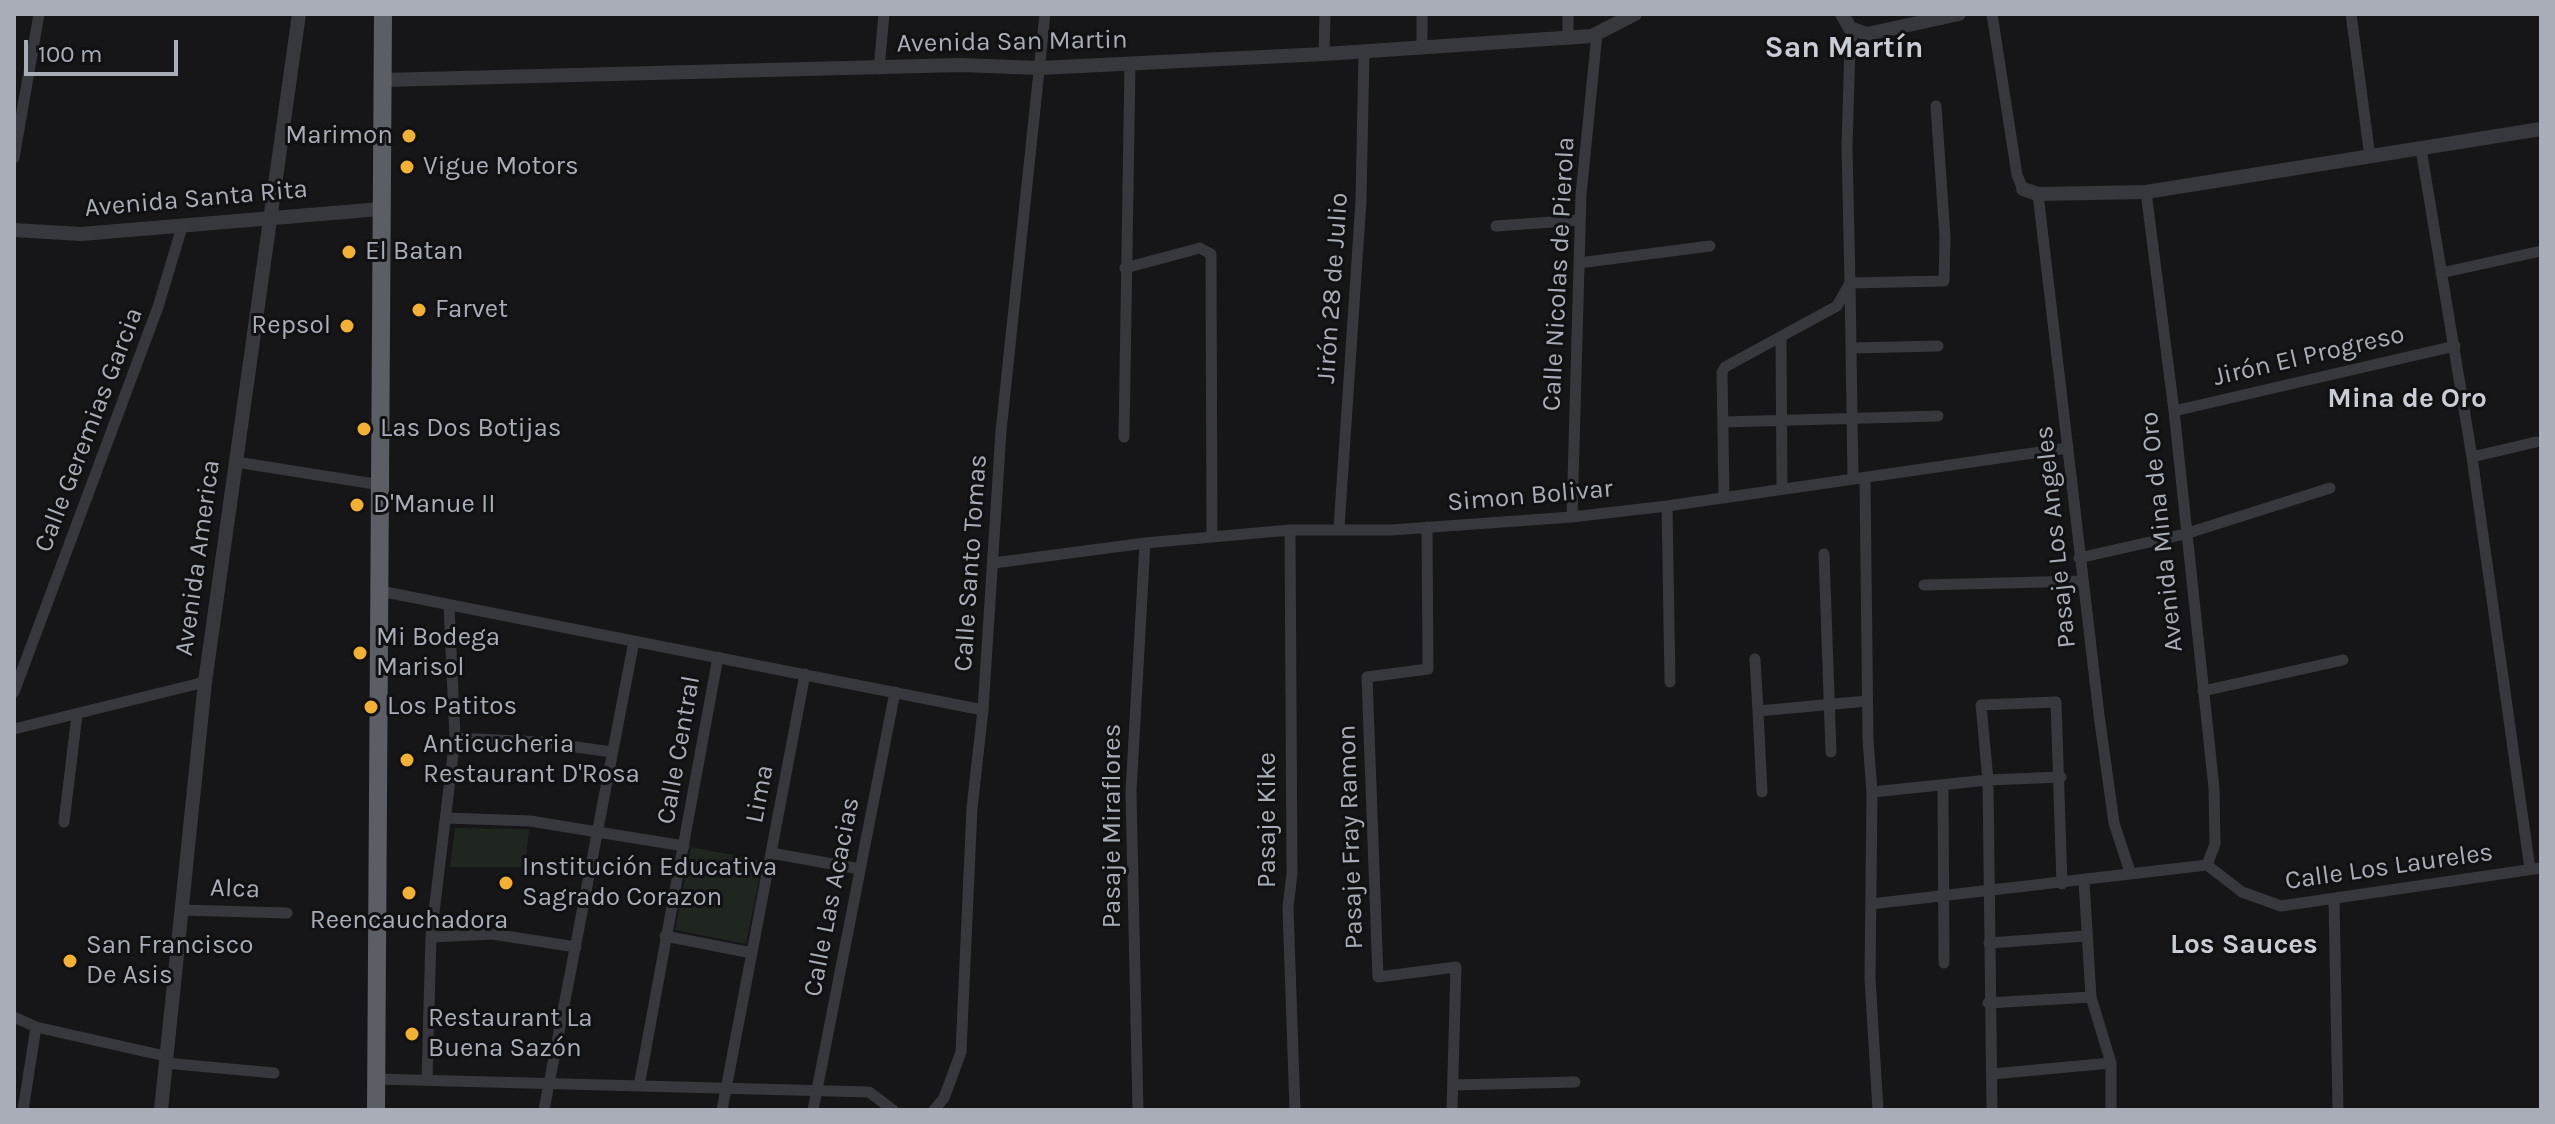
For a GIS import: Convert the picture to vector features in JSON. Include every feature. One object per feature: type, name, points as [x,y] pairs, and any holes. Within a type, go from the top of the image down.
[{"type":"highway","points":[[376,1110],[383,14]]},
{"type":"street","points":[[14,158],[39,14]]},
{"type":"street","name":"Avenida America","points":[[161,1110],[205,682],[299,14]]},
{"type":"street","points":[[879,69],[884,14]]},
{"type":"street","name":"Calle Santo Tomas","points":[[934,1110],[944,1098],[961,1052],[972,808],[983,710],[1001,431],[1021,214],[1045,14]]},
{"type":"street","points":[[1324,54],[1325,14]]},
{"type":"street","points":[[1422,14],[1422,47]]},
{"type":"street","points":[[1568,14],[1568,39]]},
{"type":"street","name":"Calle Nicolas de Pierola","points":[[1572,517],[1580,220],[1602,32],[1608,14]]},
{"type":"street","name":"Avenida San Martin","points":[[383,80],[960,65],[1040,68],[1324,54],[1568,39],[1602,32],[1635,14]]},
{"type":"street","points":[[1842,14],[1854,30],[1880,33],[1959,14]]},
{"type":"street","points":[[1992,14],[2017,175],[2023,189],[2038,194],[2146,192],[2541,129]]},
{"type":"street","points":[[2351,14],[2370,157]]},
{"type":"street","points":[[1854,30],[1850,45],[1847,132],[1852,417],[1859,478],[1872,792],[1870,978],[1878,1110]]},
{"type":"street","name":"Jirón 28 de Julio","points":[[1339,528],[1361,201],[1364,51]]},
{"type":"street","points":[[1124,437],[1130,64]]},
{"type":"street","points":[[1850,283],[1944,281],[1945,237],[1936,106]]},
{"type":"street","points":[[2421,149],[2455,346],[2536,868]]},
{"type":"street","name":"Avenida Mina de Oro","points":[[2146,192],[2174,411],[2214,788],[2215,844],[2207,865]]},
{"type":"street","name":"Pasaje Los Angeles","points":[[2038,194],[2079,558],[2114,823],[2130,872]]},
{"type":"street","name":"Avenida Santa Rita","points":[[14,230],[81,234],[381,209]]},
{"type":"street","points":[[1496,226],[1580,220]]},
{"type":"street","name":"Calle Geremias Garcia","points":[[14,692],[158,307],[182,227]]},
{"type":"street","points":[[1579,263],[1710,246]]},
{"type":"street","points":[[1125,268],[1200,248],[1211,254],[1212,537]]},
{"type":"street","points":[[2441,273],[2541,251]]},
{"type":"street","points":[[1724,495],[1722,372],[1725,367],[1837,306],[1850,283]]},
{"type":"street","points":[[1781,337],[1782,488]]},
{"type":"street","points":[[1851,348],[1938,346]]},
{"type":"street","name":"Jirón El Progreso","points":[[2174,411],[2455,346]]},
{"type":"street","points":[[1723,422],[1938,416]]},
{"type":"street","points":[[2472,457],[2536,442]]},
{"type":"street","name":"Simon Bolivar","points":[[994,563],[1145,543],[1290,530],[1427,527],[1572,517],[2068,448]]},
{"type":"street","points":[[236,462],[381,485]]},
{"type":"street","points":[[2079,558],[2185,534],[2330,488]]},
{"type":"street","points":[[1667,506],[1670,682]]},
{"type":"street","name":"Pasaje Fray Ramon","points":[[1427,527],[1428,669],[1367,677],[1378,977],[1456,967],[1452,1110]]},
{"type":"street","name":"Pasaje Kike","points":[[1290,530],[1292,873],[1288,908],[1295,1110]]},
{"type":"street","name":"Pasaje Miraflores","points":[[1138,1110],[1131,792],[1145,543]]},
{"type":"street","points":[[1824,554],[1831,752]]},
{"type":"street","points":[[1924,585],[2082,581]]},
{"type":"street","points":[[380,591],[983,710]]},
{"type":"street","points":[[427,1079],[431,937],[455,738],[449,605]]},
{"type":"street","points":[[544,1110],[634,641]]},
{"type":"street","name":"Calle Central","points":[[639,1086],[718,657]]},
{"type":"street","points":[[1755,659],[1762,792]]},
{"type":"street","points":[[2203,691],[2343,660]]},
{"type":"street","name":"Lima","points":[[722,1110],[805,674]]},
{"type":"street","points":[[14,729],[205,682]]},
{"type":"street","name":"Calle Las Acacias","points":[[813,1110],[895,692]]},
{"type":"street","points":[[1758,711],[1867,701]]},
{"type":"street","points":[[1992,1110],[1988,1003],[1988,780],[1981,705],[2056,702],[2061,777],[2062,884]]},
{"type":"street","points":[[64,822],[77,715]]},
{"type":"street","points":[[455,738],[540,742],[612,752]]},
{"type":"street","points":[[1872,792],[1988,780],[2061,777]]},
{"type":"street","points":[[1943,787],[1944,963]]},
{"type":"street","points":[[447,818],[530,821],[684,846]]},
{"type":"street","points":[[771,853],[860,869]]},
{"type":"street","points":[[1871,904],[1943,893],[1989,892],[2084,881],[2130,872],[2207,865]]},
{"type":"street","name":"Calle Los Laureles","points":[[2207,865],[2242,892],[2270,904],[2334,898],[2536,868]]},
{"type":"street","points":[[2084,881],[2091,997],[2111,1063],[2111,1110]]},
{"type":"street","points":[[2334,898],[2338,1110]]},
{"type":"street","name":"Alca","points":[[181,910],[287,913]]},
{"type":"street","points":[[431,937],[492,934],[576,947]]},
{"type":"street","points":[[665,936],[752,953]]},
{"type":"street","points":[[1989,943],[2086,936]]},
{"type":"street","points":[[1988,1003],[2091,997]]},
{"type":"street","points":[[14,1017],[36,1027],[165,1060],[274,1073]]},
{"type":"street","points":[[23,1110],[36,1027]]},
{"type":"street","points":[[1992,1074],[2111,1063]]},
{"type":"street","points":[[376,1079],[869,1092],[893,1110]]},
{"type":"street","points":[[1453,1085],[1575,1082]]},
{"type":"shaded area","points":[[455,828],[529,829],[525,867],[450,867]]},
{"type":"shaded area","points":[[691,847],[763,861],[746,944],[675,930]]},
{"type":"place","name":"Marimon","points":[[409,136]]},
{"type":"place","name":"Vigue Motors","points":[[407,167]]},
{"type":"place","name":"El Batan","points":[[349,252]]},
{"type":"place","name":"Farvet","points":[[419,310]]},
{"type":"place","name":"Repsol","points":[[347,326]]},
{"type":"place","name":"Las Dos Botijas","points":[[364,429]]},
{"type":"place","name":"D'Manue II","points":[[357,505]]},
{"type":"place","name":"Mi Bodega Marisol","points":[[360,653]]},
{"type":"place","name":"Los Patitos","points":[[371,707]]},
{"type":"place","name":"Anticucheria Restaurant D'Rosa","points":[[407,760]]},
{"type":"place","name":"Institución Educativa Sagrado Corazon","points":[[506,883]]},
{"type":"place","name":"Reencauchadora","points":[[409,893]]},
{"type":"place","name":"San Francisco De Asis","points":[[70,961]]},
{"type":"place","name":"Restaurant La Buena Sazón","points":[[412,1034]]},
{"type":"district","name":"San Martín","points":[[1844,48]]},
{"type":"district","name":"Mina de Oro","points":[[2407,399]]},
{"type":"district","name":"Los Sauces","points":[[2244,945]]}]
